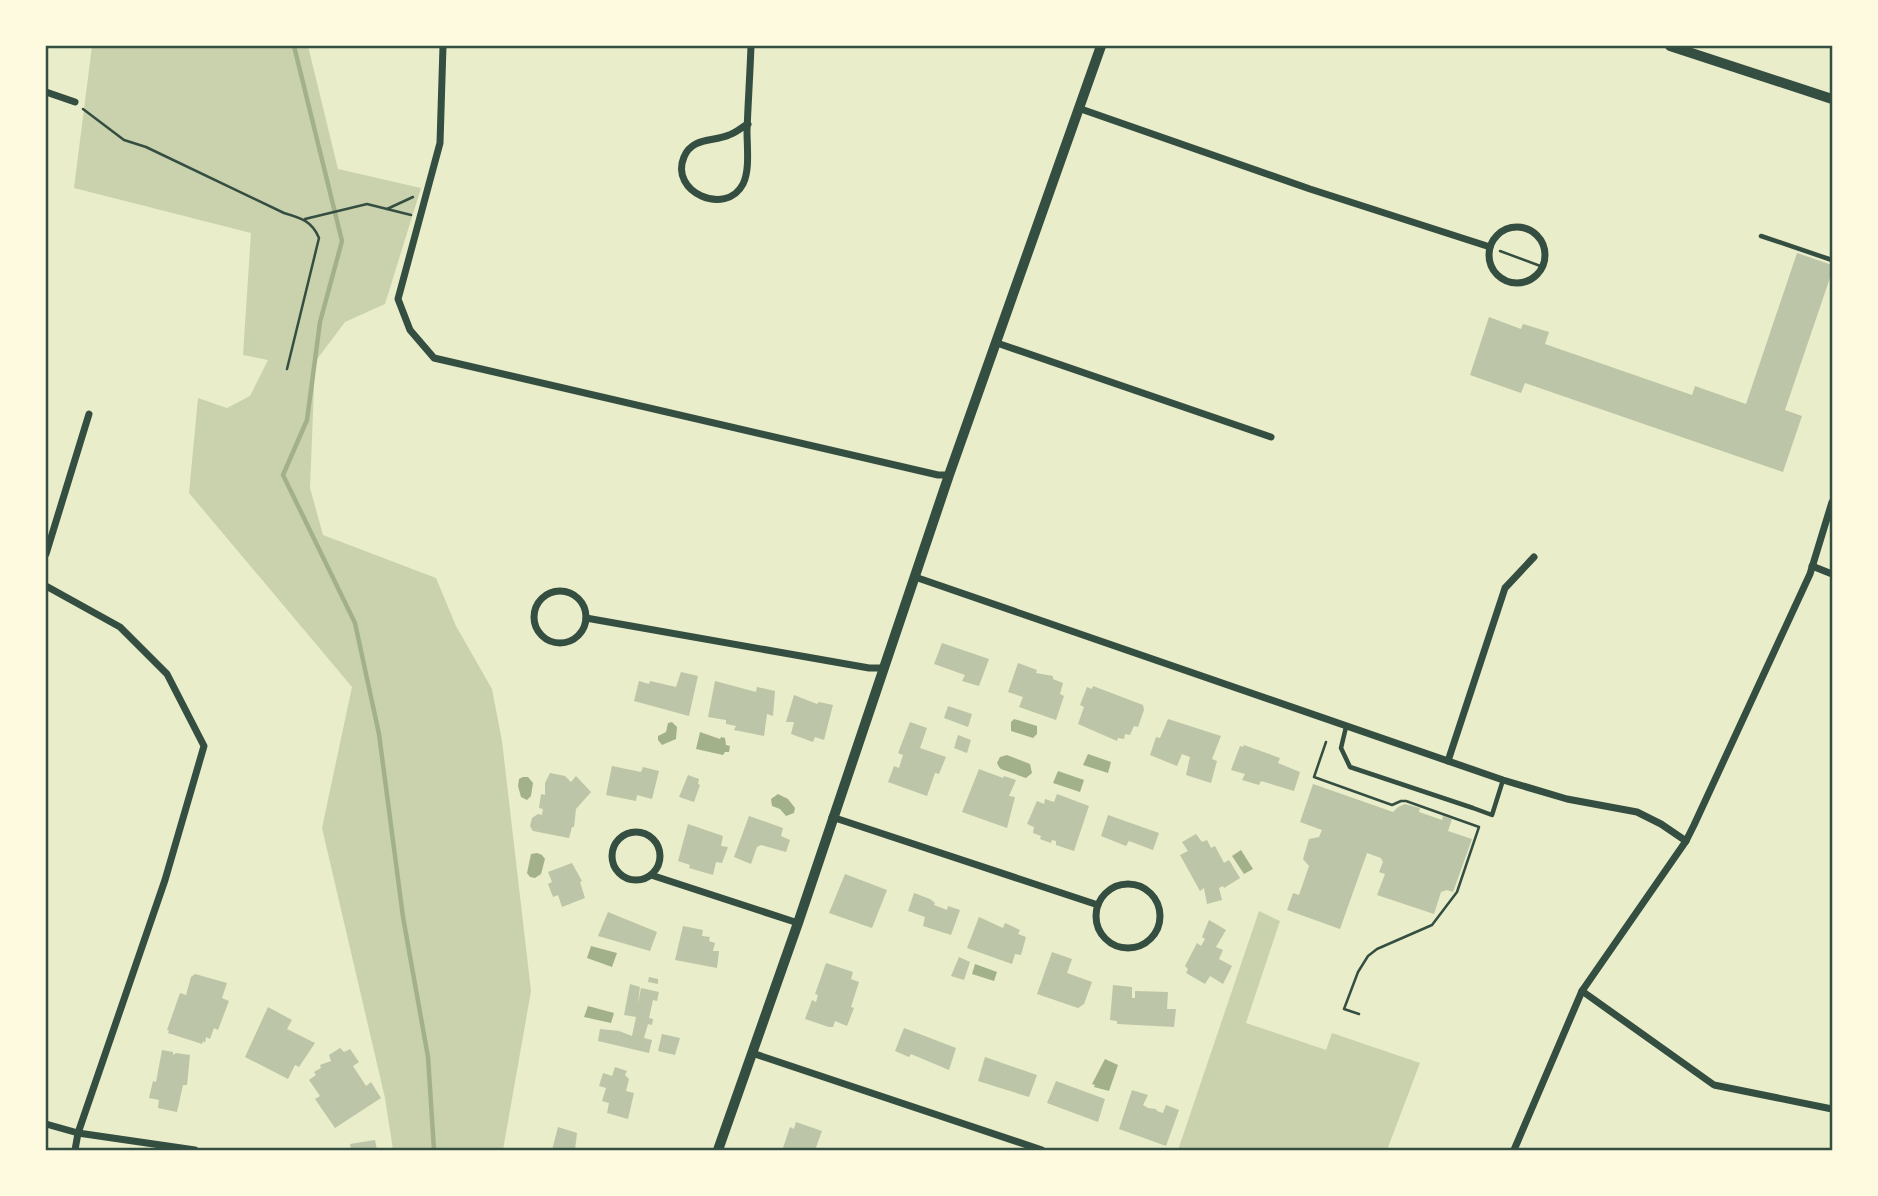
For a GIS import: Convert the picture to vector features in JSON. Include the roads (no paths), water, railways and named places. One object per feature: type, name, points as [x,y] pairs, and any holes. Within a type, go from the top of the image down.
[{"type":"street","points":[[443,46],[440,143],[398,299],[410,330],[433,358],[938,475],[949,475]]},
{"type":"street","points":[[748,124],[730,135],[698,142],[689,149],[683,158],[681,172],[686,186],[697,195],[709,199],[727,198],[740,188],[744,181],[748,124],[751,46]]},
{"type":"street","points":[[718,1150],[798,923],[882,668],[1101,46]]},
{"type":"street","points":[[1670,46],[1832,99]]},
{"type":"street","points":[[46,92],[75,102]]},
{"type":"street","points":[[1078,108],[1310,189],[1490,247]]},
{"type":"street","points":[[1527,228],[1537,234],[1543,244],[1546,255],[1543,267],[1539,274],[1524,283],[1507,282],[1494,272],[1490,264],[1490,247],[1495,237],[1504,230],[1527,228]]},
{"type":"street","points":[[997,343],[1272,437]]},
{"type":"street","points":[[46,554],[89,414]]},
{"type":"street","points":[[1514,1150],[1582,991],[1686,841],[1812,566],[1832,502]]},
{"type":"street","points":[[1448,761],[1505,588],[1534,557]]},
{"type":"street","points":[[1812,566],[1832,574]]},
{"type":"street","points":[[915,577],[1503,780],[1567,799],[1637,813],[1661,824],[1686,841]]},
{"type":"street","points":[[46,586],[120,627],[167,674],[204,746],[165,880],[78,1133],[75,1150]]},
{"type":"street","points":[[566,591],[581,601],[586,618],[580,634],[574,639],[558,643],[549,641],[537,630],[534,613],[541,598],[548,593],[566,591]]},
{"type":"street","points":[[586,618],[869,668],[882,668]]},
{"type":"street","points":[[832,817],[1098,905]]},
{"type":"street","points":[[651,875],[659,860],[659,852],[651,838],[636,832],[620,838],[612,851],[612,859],[618,872],[630,880],[651,875],[798,923]]},
{"type":"street","points":[[1130,884],[1143,887],[1153,896],[1160,908],[1156,934],[1146,944],[1134,949],[1120,948],[1108,942],[1099,932],[1096,918],[1098,905],[1105,893],[1116,886],[1130,884]]},
{"type":"street","points":[[1582,991],[1714,1085],[1832,1109]]},
{"type":"street","points":[[752,1053],[1042,1150]]},
{"type":"street","points":[[46,1124],[78,1133],[195,1150]]},
{"type":"lane","points":[[1761,236],[1832,260]]},
{"type":"lane","points":[[1346,727],[1342,748],[1350,767],[1492,815],[1503,780]]},
{"type":"waterway","points":[[294,46],[342,241],[320,322],[307,420],[283,475],[355,623],[379,734],[403,917],[428,1057],[434,1150]]}]
